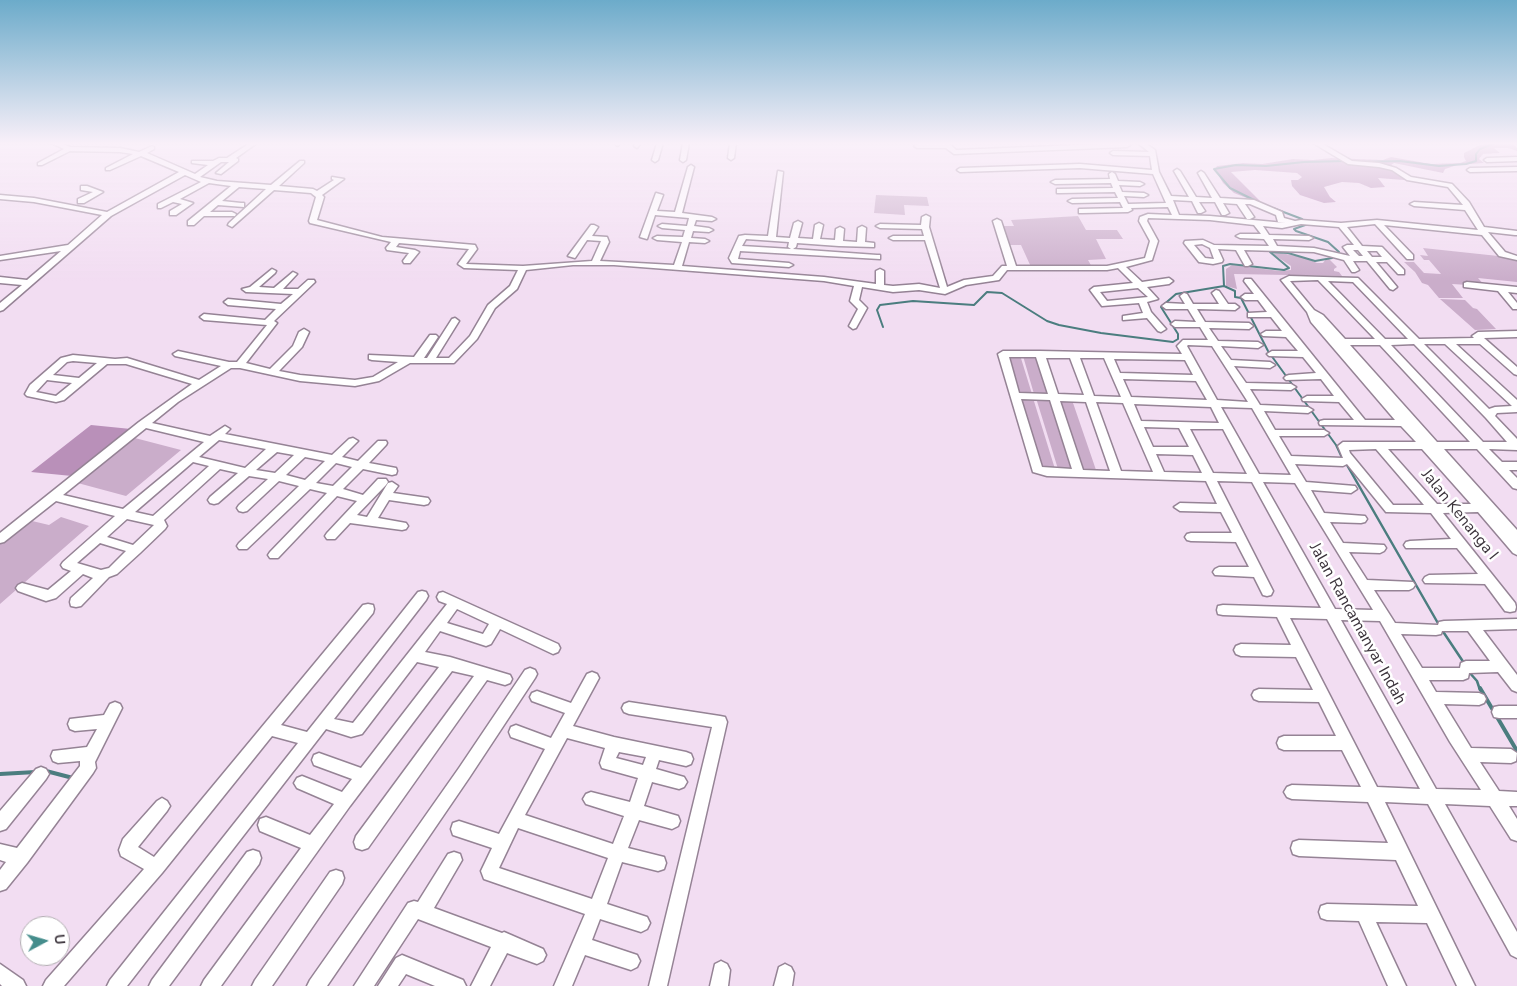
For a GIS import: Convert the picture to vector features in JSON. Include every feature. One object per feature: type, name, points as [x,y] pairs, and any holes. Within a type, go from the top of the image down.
[{"type":"street","points":[[81,201],[99,192],[88,189]]},
{"type":"street","points":[[0,308],[108,214],[153,189]]},
{"type":"street","points":[[161,206],[194,189]]},
{"type":"street","points":[[191,223],[232,189]]},
{"type":"street","points":[[232,225],[271,189]]},
{"type":"street","points":[[290,189],[307,190],[318,194]]},
{"type":"street","points":[[318,194],[326,189]]},
{"type":"street","points":[[678,214],[685,189]]},
{"type":"street","points":[[772,239],[778,189]]},
{"type":"street","points":[[1110,189],[1144,195]]},
{"type":"street","points":[[1114,189],[1138,206],[1147,216]]},
{"type":"street","points":[[1072,201],[1122,189]]},
{"type":"street","points":[[1164,189],[1176,216]]},
{"type":"street","points":[[1188,189],[1201,211]]},
{"type":"street","points":[[1212,189],[1225,213]]},
{"type":"street","points":[[1453,189],[1466,204],[1483,231],[1504,256],[1517,258]]},
{"type":"street","points":[[1060,191],[1118,190]]},
{"type":"street","points":[[1082,211],[1128,210],[1118,190]]},
{"type":"street","points":[[28,192],[117,208]]},
{"type":"street","points":[[318,194],[320,200],[312,221],[374,238],[472,247],[473,249],[462,264],[464,266],[523,268],[595,262],[786,276],[902,289],[919,287],[945,291],[964,283],[996,278],[1004,268],[1084,269],[1120,266],[1150,259],[1154,242],[1143,221],[1144,217],[1147,216],[1176,216],[1282,226],[1320,218],[1341,225],[1377,222],[1516,233]]},
{"type":"street","points":[[644,237],[659,195]]},
{"type":"street","points":[[0,197],[34,200],[108,214]]},
{"type":"street","points":[[173,213],[199,198]]},
{"type":"street","points":[[134,199],[151,202]]},
{"type":"street","points":[[1138,206],[1194,199],[1251,202],[1279,214],[1282,220],[1301,223]]},
{"type":"street","points":[[173,200],[189,203]]},
{"type":"street","points":[[1240,202],[1250,217]]},
{"type":"street","points":[[216,203],[241,205]]},
{"type":"street","points":[[1414,204],[1468,208]]},
{"type":"street","points":[[653,212],[694,216],[693,218],[712,220]]},
{"type":"street","points":[[203,214],[232,214]]},
{"type":"street","points":[[926,216],[925,227],[938,277],[945,291]]},
{"type":"street","points":[[677,268],[693,218]]},
{"type":"street","points":[[997,221],[1012,267]]},
{"type":"street","points":[[1377,222],[1410,257]]},
{"type":"street","points":[[786,276],[798,223]]},
{"type":"street","points":[[816,242],[819,225]]},
{"type":"street","points":[[1258,225],[1275,248]]},
{"type":"street","points":[[1341,225],[1394,287]]},
{"type":"street","points":[[662,226],[709,230]]},
{"type":"street","points":[[880,226],[925,227]]},
{"type":"street","points":[[572,256],[583,238],[594,228]]},
{"type":"street","points":[[861,245],[862,228]]},
{"type":"street","points":[[839,244],[840,229]]},
{"type":"street","points":[[1240,236],[1309,238]]},
{"type":"street","points":[[789,265],[735,261],[733,258],[743,237],[871,245]]},
{"type":"street","points":[[583,238],[605,240],[595,262]]},
{"type":"street","points":[[657,238],[706,241]]},
{"type":"street","points":[[893,238],[928,238]]},
{"type":"street","points":[[397,240],[390,248],[415,252],[407,261]]},
{"type":"street","points":[[1213,246],[1314,250],[1348,257],[1389,260]]},
{"type":"street","points":[[1355,270],[1342,246],[1383,249],[1389,260],[1404,273],[1381,272]]},
{"type":"street","points":[[0,258],[70,247]]},
{"type":"street","points":[[1238,247],[1248,264]]},
{"type":"street","points":[[737,248],[877,257]]},
{"type":"street","points":[[1120,266],[1140,285],[1154,299],[1105,304],[1094,290],[1140,285],[1169,281]]},
{"type":"street","points":[[372,357],[448,362],[452,360],[474,337],[488,311],[514,287],[523,268]]},
{"type":"street","points":[[272,271],[249,289],[299,292]]},
{"type":"street","points":[[880,271],[880,287]]},
{"type":"street","points":[[276,291],[293,274]]},
{"type":"street","points":[[1515,443],[1355,280],[1320,278],[1289,278],[1285,280],[1312,317],[1338,342],[1485,508],[1512,534],[1517,550]]},
{"type":"street","points":[[1320,278],[1517,485]]},
{"type":"street","points":[[0,280],[29,283]]},
{"type":"street","points":[[1248,281],[1288,334],[1361,422]]},
{"type":"street","points":[[268,321],[311,282]]},
{"type":"street","points":[[853,326],[863,308],[854,301],[859,284]]},
{"type":"street","points":[[1467,285],[1517,290]]},
{"type":"street","points":[[1500,289],[1516,307]]},
{"type":"street","points":[[1216,293],[1225,306]]},
{"type":"street","points":[[1184,296],[1229,363],[1320,517],[1391,628],[1466,755],[1517,833]]},
{"type":"street","points":[[1244,297],[1260,297]]},
{"type":"street","points":[[1142,301],[1149,315],[1161,329]]},
{"type":"street","points":[[228,302],[284,307]]},
{"type":"street","points":[[1166,306],[1235,307]]},
{"type":"street","points":[[1251,315],[1274,314]]},
{"type":"street","points":[[1126,318],[1149,315]]},
{"type":"street","points":[[204,318],[272,322],[272,326],[240,364]]},
{"type":"street","points":[[430,360],[456,321]]},
{"type":"street","points":[[1175,324],[1249,326]]},
{"type":"street","points":[[272,372],[297,347],[304,332]]},
{"type":"street","points":[[1266,334],[1288,334]]},
{"type":"street","points":[[1515,336],[1477,336],[1517,372]]},
{"type":"street","points":[[178,354],[229,365],[240,364],[320,381],[364,382],[376,379],[413,359],[433,337]]},
{"type":"street","points":[[1338,342],[1482,341]]},
{"type":"street","points":[[1449,342],[1517,405]]},
{"type":"street","points":[[1188,357],[1182,347],[1185,343],[1258,344]]},
{"type":"street","points":[[1188,357],[1003,354],[1037,470],[1117,475],[1254,477],[1352,489]]},
{"type":"street","points":[[1040,354],[1078,472]]},
{"type":"street","points":[[1272,354],[1305,354]]},
{"type":"street","points":[[1074,355],[1117,475]]},
{"type":"street","points":[[1108,356],[1160,476]]},
{"type":"street","name":"Jalan Rancamanyar Indah","points":[[1188,357],[1517,949]]},
{"type":"street","points":[[105,361],[82,381],[56,399],[30,394],[33,387],[68,358],[127,361],[198,383]]},
{"type":"street","points":[[1229,363],[1270,365]]},
{"type":"street","points":[[0,539],[143,424],[198,383],[229,365]]},
{"type":"street","points":[[1117,376],[1200,378]]},
{"type":"street","points":[[1242,386],[1290,382],[1323,376]]},
{"type":"street","points":[[44,378],[82,381]]},
{"type":"street","points":[[1016,396],[1213,402],[1255,406],[1307,404],[1342,399]]},
{"type":"street","points":[[1490,416],[1495,410],[1517,409]]},
{"type":"street","points":[[1271,432],[1324,428],[1361,422],[1409,423]]},
{"type":"street","points":[[143,424],[218,435],[273,449],[392,471]]},
{"type":"street","points":[[1138,424],[1225,426]]},
{"type":"street","points":[[1183,425],[1267,591]]},
{"type":"street","points":[[104,575],[67,565],[218,435]]},
{"type":"street","points":[[243,546],[353,441]]},
{"type":"street","points":[[274,555],[382,443]]},
{"type":"street","points":[[1485,508],[1390,509],[1342,449],[1343,446],[1481,446],[1515,443]]},
{"type":"street","name":"Jalan Kenanga I","points":[[1379,446],[1434,508],[1510,607]]},
{"type":"street","points":[[214,500],[273,449]]},
{"type":"street","points":[[1150,450],[1196,451]]},
{"type":"street","points":[[243,508],[303,454]]},
{"type":"street","points":[[190,458],[365,499]]},
{"type":"street","points":[[1287,460],[1343,462]]},
{"type":"street","points":[[155,521],[218,465]]},
{"type":"street","points":[[1500,466],[1517,466]]},
{"type":"street","points":[[370,521],[386,488]]},
{"type":"street","points":[[331,536],[365,499],[386,488],[424,501]]},
{"type":"street","points":[[53,496],[161,524],[160,528],[113,571],[104,575],[76,602]]},
{"type":"street","points":[[1180,507],[1226,508]]},
{"type":"street","points":[[1320,517],[1361,519]]},
{"type":"street","points":[[347,518],[402,526]]},
{"type":"street","points":[[1191,537],[1240,538]]},
{"type":"street","points":[[97,538],[136,550]]},
{"type":"street","points":[[1410,545],[1461,543]]},
{"type":"street","points":[[1340,547],[1380,548]]},
{"type":"street","points":[[22,588],[46,596],[52,594],[80,570]]},
{"type":"street","points":[[1219,572],[1258,572]]},
{"type":"street","points":[[1429,580],[1489,579]]},
{"type":"street","points":[[1363,585],[1409,585]]},
{"type":"street","points":[[116,986],[422,596]]},
{"type":"street","points":[[324,722],[350,730],[357,729],[437,625],[449,600],[553,648]]},
{"type":"street","points":[[52,986],[156,868],[368,610]]},
{"type":"street","points":[[1223,610],[1383,616]]},
{"type":"street","points":[[1280,611],[1345,743],[1373,795],[1466,986]]},
{"type":"street","points":[[437,625],[486,640],[497,622]]},
{"type":"street","points":[[1391,628],[1440,628],[1517,624]]},
{"type":"street","points":[[1471,625],[1517,686]]},
{"type":"street","points":[[1240,650],[1300,651]]},
{"type":"street","points":[[414,655],[505,678]]},
{"type":"street","points":[[210,986],[345,801],[450,663]]},
{"type":"street","points":[[1419,674],[1502,666]]},
{"type":"street","points":[[362,842],[484,672]]},
{"type":"street","points":[[316,986],[464,773],[530,674]]},
{"type":"street","points":[[592,678],[514,819],[490,868],[490,873],[641,923]]},
{"type":"street","points":[[1260,695],[1322,696]]},
{"type":"street","points":[[537,697],[574,710]]},
{"type":"street","points":[[1432,698],[1480,699]]},
{"type":"street","points":[[629,708],[720,722],[658,986]]},
{"type":"street","points":[[1499,712],[1517,712]]},
{"type":"street","points":[[0,883],[88,768],[87,761],[112,714],[75,724]]},
{"type":"street","points":[[269,729],[310,739]]},
{"type":"street","points":[[563,730],[614,744],[686,759]]},
{"type":"street","points":[[516,732],[554,746]]},
{"type":"street","points":[[1284,743],[1345,743]]},
{"type":"street","points":[[614,744],[607,763],[679,782]]},
{"type":"street","points":[[563,986],[596,909],[634,811],[654,752]]},
{"type":"street","points":[[58,756],[92,753]]},
{"type":"street","points":[[1466,755],[1511,756]]},
{"type":"street","points":[[320,760],[364,776]]},
{"type":"street","points":[[0,823],[41,774]]},
{"type":"street","points":[[302,784],[345,801]]},
{"type":"street","points":[[1292,792],[1517,799]]},
{"type":"street","points":[[591,799],[672,821]]},
{"type":"street","points":[[156,868],[127,850],[129,845],[162,806]]},
{"type":"street","points":[[514,819],[617,853],[658,863]]},
{"type":"street","points":[[266,825],[314,846]]},
{"type":"street","points":[[459,830],[502,843]]},
{"type":"street","points":[[1299,848],[1400,852]]},
{"type":"street","points":[[0,852],[21,857]]},
{"type":"street","points":[[158,986],[253,858]]},
{"type":"street","points":[[422,911],[454,860]]},
{"type":"street","points":[[261,986],[336,878]]},
{"type":"street","points":[[363,986],[414,909],[504,941],[537,955]]},
{"type":"street","points":[[1327,912],[1431,915]]},
{"type":"street","points":[[1364,914],[1397,986]]},
{"type":"street","points":[[480,986],[504,941]]},
{"type":"street","points":[[581,945],[631,961]]},
{"type":"street","points":[[383,955],[458,986]]},
{"type":"street","points":[[387,986],[402,964]]},
{"type":"street","points":[[0,973],[17,986]]},
{"type":"shaded area","points":[[1230,189],[1248,189],[1260,201],[1254,201],[1234,193]]},
{"type":"shaded area","points":[[1295,189],[1325,189],[1336,202],[1324,203],[1300,195]]},
{"type":"shaded area","points":[[876,195],[927,197],[929,206],[904,205],[905,215],[874,213]]},
{"type":"shaded area","points":[[1078,216],[1086,230],[1117,230],[1123,239],[1096,239],[1106,259],[1088,260],[1092,267],[1031,267],[1021,245],[1008,245],[1001,226],[1014,226],[1011,220]]},
{"type":"shaded area","points":[[1423,248],[1517,258],[1517,282],[1478,278],[1485,286],[1452,284],[1463,298],[1439,298],[1428,285],[1422,283],[1415,272],[1404,262],[1414,262],[1424,273],[1441,274],[1429,260],[1424,260],[1420,255],[1428,256]]},
{"type":"shaded area","points":[[1276,252],[1306,258],[1317,263],[1323,263],[1326,259],[1329,259],[1337,267],[1334,271],[1339,272],[1342,276],[1234,274],[1237,289],[1226,286],[1226,269],[1232,265],[1280,271],[1291,270],[1291,266],[1273,254]]},
{"type":"shaded area","points":[[1440,299],[1465,300],[1473,308],[1477,309],[1496,329],[1475,330]]},
{"type":"shaded area","points":[[1007,355],[1020,355],[1032,394],[1019,394]]},
{"type":"shaded area","points":[[1023,356],[1035,356],[1048,395],[1034,394]]},
{"type":"shaded area","points":[[1019,398],[1033,398],[1055,469],[1040,468]]},
{"type":"shaded area","points":[[1036,398],[1050,398],[1073,470],[1058,469]]},
{"type":"shaded area","points":[[1057,399],[1072,400],[1096,470],[1080,470]]},
{"type":"shaded area","points":[[91,425],[131,429],[72,476],[31,472]]},
{"type":"shaded area","points":[[131,437],[181,450],[126,496],[74,482]]},
{"type":"shaded area","points":[[61,517],[89,526],[0,604],[0,542],[28,520],[49,525]]},
{"type":"waterway","points":[[1232,189],[1254,200]]},
{"type":"waterway","points":[[1224,286],[1223,266],[1230,264],[1284,270],[1289,268],[1270,252],[1288,253],[1315,261],[1332,258],[1339,252],[1328,242],[1296,231],[1294,229],[1308,224],[1302,219],[1273,208]]},
{"type":"waterway","points":[[883,327],[877,310],[880,305],[913,301],[974,305],[987,292],[1002,293],[1047,321],[1059,325],[1101,333],[1173,342],[1178,339],[1178,334],[1161,307],[1176,294],[1224,286]]},
{"type":"waterway","points":[[1224,286],[1235,291],[1235,297],[1241,298],[1268,351],[1336,445],[1343,460]]},
{"type":"waterway","points":[[1343,458],[1439,625]]},
{"type":"waterway","points":[[1442,630],[1464,663]]},
{"type":"waterway","points":[[1469,672],[1477,681],[1480,690]]},
{"type":"waterway","points":[[1480,688],[1517,751]]},
{"type":"waterway","points":[[46,771],[73,778]]},
{"type":"waterway","points":[[0,774],[36,772]]}]
